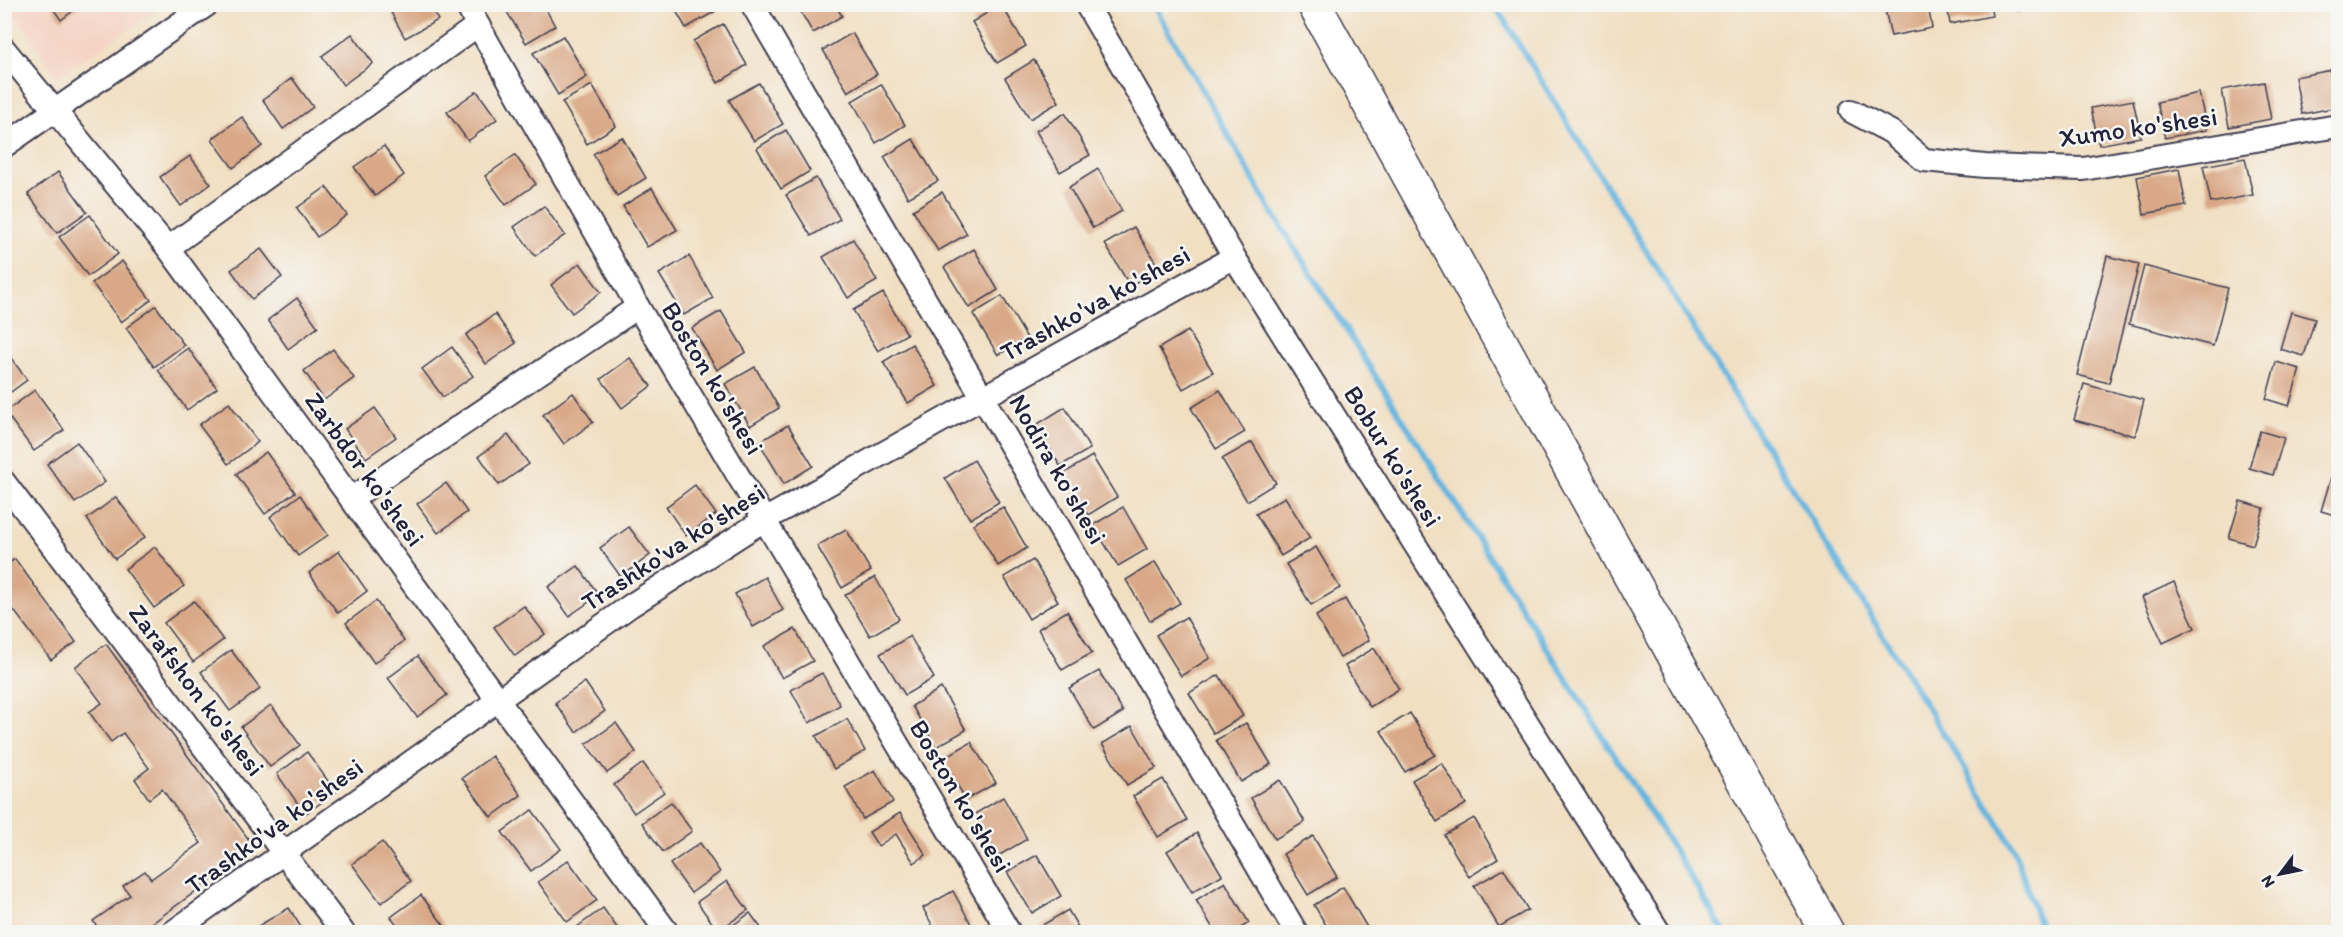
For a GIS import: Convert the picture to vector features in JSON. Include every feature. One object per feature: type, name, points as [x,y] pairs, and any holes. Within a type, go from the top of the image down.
[{"type":"highway","points":[[1314,4],[1827,933]]},
{"type":"street","points":[[4,146],[208,4]]},
{"type":"street","name":"Boston ko'shesi","points":[[466,4],[638,307],[1009,933]]},
{"type":"street","name":"Nodira ko'shesi","points":[[752,4],[1296,933]]},
{"type":"street","name":"Bobur ko'shesi","points":[[1086,4],[1234,256],[1659,933]]},
{"type":"street","points":[[168,248],[478,26]]},
{"type":"street","name":"Zarbdor ko'shesi","points":[[4,49],[168,248],[667,933]]},
{"type":"street","name":"Xumo ko'shesi","points":[[1851,111],[1891,132],[1924,160],[1985,166],[2083,169],[2338,126]]},
{"type":"street","name":"Trashko'va ko'shesi","points":[[173,933],[630,606],[764,519],[984,398],[1234,256]]},
{"type":"street","points":[[351,499],[638,307]]},
{"type":"street","name":"Zarafshon ko'shesi","points":[[4,482],[343,933]]},
{"type":"shaded area","points":[[10,5],[165,5],[57,77]]},
{"type":"building","points":[[50,4],[82,4],[61,20]]},
{"type":"building","points":[[502,4],[543,4],[555,26],[526,43]]},
{"type":"building","points":[[672,4],[712,4],[716,11],[686,28]]},
{"type":"building","points":[[796,4],[835,4],[842,16],[813,33]]},
{"type":"building","points":[[1001,4],[1026,46],[997,63],[972,22]]},
{"type":"building","points":[[1947,4],[1990,4],[1992,16],[1950,24]]},
{"type":"building","points":[[2017,4],[2045,4],[2045,6],[2018,11]]},
{"type":"building","points":[[387,5],[429,5],[438,20],[405,38]]},
{"type":"building","points":[[1884,5],[1928,5],[1932,28],[1891,36]]},
{"type":"building","points":[[723,24],[747,65],[718,83],[693,41]]},
{"type":"building","points":[[852,33],[877,74],[848,92],[823,50]]},
{"type":"building","points":[[352,34],[373,63],[343,85],[322,56]]},
{"type":"building","points":[[563,36],[587,77],[558,95],[533,53]]},
{"type":"building","points":[[1034,60],[1059,102],[1030,119],[1005,78]]},
{"type":"building","points":[[2337,69],[2338,107],[2302,114],[2295,77]]},
{"type":"building","points":[[292,78],[313,107],[283,129],[263,100]]},
{"type":"building","points":[[2264,82],[2271,119],[2229,127],[2222,90]]},
{"type":"building","points":[[759,83],[783,124],[754,141],[729,100]]},
{"type":"building","points":[[881,84],[905,125],[876,143],[852,101]]},
{"type":"building","points":[[592,85],[616,126],[587,144],[562,102]]},
{"type":"building","points":[[477,91],[497,119],[468,141],[447,112]]},
{"type":"building","points":[[2199,93],[2207,130],[2165,138],[2157,102]]},
{"type":"building","points":[[2133,100],[2141,137],[2099,145],[2091,108]]},
{"type":"building","points":[[1065,113],[1090,155],[1060,172],[1036,131]]},
{"type":"building","points":[[242,117],[262,146],[233,168],[212,139]]},
{"type":"building","points":[[786,130],[810,171],[781,189],[757,148]]},
{"type":"building","points":[[622,137],[646,178],[617,196],[593,154]]},
{"type":"building","points":[[913,139],[938,181],[908,198],[884,157]]},
{"type":"building","points":[[384,146],[404,175],[375,196],[354,167]]},
{"type":"building","points":[[515,155],[536,184],[506,205],[485,176]]},
{"type":"building","points":[[190,156],[211,184],[181,206],[160,177]]},
{"type":"building","points":[[2245,158],[2253,195],[2211,203],[2203,166]]},
{"type":"building","points":[[1098,169],[1122,211],[1093,228],[1069,187]]},
{"type":"building","points":[[2179,169],[2186,206],[2144,214],[2137,177]]},
{"type":"building","points":[[58,172],[87,212],[57,233],[28,194]]},
{"type":"building","points":[[816,178],[840,219],[811,236],[786,195]]},
{"type":"building","points":[[326,187],[347,215],[317,237],[297,208]]},
{"type":"building","points":[[652,188],[677,230],[647,247],[623,206]]},
{"type":"building","points":[[942,192],[967,234],[938,251],[913,210]]},
{"type":"building","points":[[544,206],[565,235],[535,256],[514,227]]},
{"type":"building","points":[[90,215],[118,254],[88,276],[59,237]]},
{"type":"building","points":[[1134,227],[1159,268],[1130,286],[1105,244]]},
{"type":"building","points":[[853,239],[877,281],[848,298],[823,257]]},
{"type":"building","points":[[261,249],[282,277],[252,299],[231,270]]},
{"type":"building","points":[[974,249],[998,290],[969,308],[944,267]]},
{"type":"building","points":[[689,256],[713,298],[684,315],[659,274]]},
{"type":"building","points":[[2107,256],[2139,264],[2109,383],[2077,375]]},
{"type":"building","points":[[122,261],[151,300],[121,322],[92,283]]},
{"type":"building","points":[[580,263],[601,292],[572,313],[551,285]]},
{"type":"building","points":[[2144,266],[2228,288],[2213,346],[2129,324]]},
{"type":"building","points":[[883,293],[907,334],[878,351],[853,310]]},
{"type":"building","points":[[1002,296],[1027,338],[998,355],[973,314]]},
{"type":"building","points":[[297,298],[318,327],[288,349],[268,320]]},
{"type":"building","points":[[156,306],[184,345],[154,367],[126,328]]},
{"type":"building","points":[[721,311],[746,352],[717,370],[692,328]]},
{"type":"building","points":[[2291,312],[2315,319],[2304,356],[2280,349]]},
{"type":"building","points":[[495,314],[516,343],[486,364],[466,335]]},
{"type":"building","points":[[1188,331],[1213,372],[1183,389],[1159,348]]},
{"type":"building","points":[[912,344],[937,386],[908,403],[883,362]]},
{"type":"building","points":[[452,347],[473,376],[443,397],[422,369]]},
{"type":"building","points":[[4,348],[27,380],[4,397]]},
{"type":"building","points":[[188,348],[217,388],[187,410],[158,370]]},
{"type":"building","points":[[333,349],[354,378],[324,400],[304,371]]},
{"type":"building","points":[[630,358],[651,386],[622,408],[601,379]]},
{"type":"building","points":[[2276,362],[2300,369],[2289,406],[2266,399]]},
{"type":"building","points":[[755,367],[779,408],[750,426],[725,384]]},
{"type":"building","points":[[2084,384],[2144,400],[2135,436],[2074,420]]},
{"type":"building","points":[[35,390],[64,430],[34,451],[5,412]]},
{"type":"building","points":[[1220,390],[1245,432],[1216,449],[1191,408]]},
{"type":"building","points":[[573,393],[593,422],[564,444],[543,415]]},
{"type":"building","points":[[229,403],[258,442],[228,464],[199,425]]},
{"type":"building","points":[[1065,407],[1090,449],[1060,466],[1036,425]]},
{"type":"building","points":[[375,408],[396,437],[366,458],[345,429]]},
{"type":"building","points":[[788,425],[813,466],[784,484],[759,442]]},
{"type":"building","points":[[2260,431],[2284,438],[2273,475],[2249,468]]},
{"type":"building","points":[[508,435],[529,464],[499,485],[479,456]]},
{"type":"building","points":[[77,442],[105,482],[75,503],[47,464]]},
{"type":"building","points":[[1252,442],[1276,483],[1247,501],[1222,459]]},
{"type":"building","points":[[266,452],[295,492],[265,514],[236,474]]},
{"type":"building","points":[[1092,456],[1117,497],[1088,515],[1063,474]]},
{"type":"building","points":[[974,460],[999,502],[970,519],[945,478]]},
{"type":"building","points":[[2332,474],[2338,476],[2338,516],[2321,511]]},
{"type":"building","points":[[446,483],[467,512],[438,533],[417,504]]},
{"type":"building","points":[[695,485],[716,514],[686,536],[666,507]]},
{"type":"building","points":[[300,495],[328,535],[298,556],[270,517]]},
{"type":"building","points":[[116,497],[145,537],[115,559],[87,519]]},
{"type":"building","points":[[1285,497],[1310,538],[1281,556],[1256,514]]},
{"type":"building","points":[[2240,501],[2264,508],[2253,545],[2229,538]]},
{"type":"building","points":[[1003,507],[1027,548],[998,566],[973,524]]},
{"type":"building","points":[[1123,507],[1147,549],[1118,566],[1093,525]]},
{"type":"building","points":[[629,527],[650,555],[621,577],[600,548]]},
{"type":"building","points":[[846,529],[871,571],[842,588],[817,546]]},
{"type":"building","points":[[155,547],[184,586],[154,608],[125,569]]},
{"type":"building","points":[[1316,547],[1340,588],[1311,605],[1286,564]]},
{"type":"building","points":[[339,551],[367,591],[338,613],[309,573]]},
{"type":"building","points":[[15,559],[76,642],[51,660],[4,597],[4,566]]},
{"type":"building","points":[[1033,560],[1058,601],[1029,619],[1004,577]]},
{"type":"building","points":[[1155,562],[1180,603],[1150,621],[1126,580]]},
{"type":"building","points":[[578,566],[599,595],[569,616],[548,587]]},
{"type":"building","points":[[765,577],[783,610],[753,627],[735,594]]},
{"type":"building","points":[[875,577],[899,619],[870,636],[845,595]]},
{"type":"building","points":[[2174,582],[2195,628],[2163,643],[2142,597]]},
{"type":"building","points":[[1345,599],[1369,640],[1340,658],[1316,616]]},
{"type":"building","points":[[194,601],[223,640],[193,662],[164,623]]},
{"type":"building","points":[[376,601],[404,641],[374,663],[346,623]]},
{"type":"building","points":[[524,606],[545,634],[515,656],[494,627]]},
{"type":"building","points":[[1067,611],[1092,653],[1062,670],[1038,629]]},
{"type":"building","points":[[1186,617],[1210,658],[1181,676],[1156,635]]},
{"type":"building","points":[[795,629],[813,661],[782,678],[764,646]]},
{"type":"building","points":[[910,636],[934,678],[905,695],[880,654]]},
{"type":"building","points":[[106,644],[255,848],[140,932],[101,932],[93,921],[130,895],[123,886],[145,871],[151,879],[201,843],[162,789],[149,799],[135,779],[149,768],[123,733],[111,742],[89,712],[102,703],[75,667]]},
{"type":"building","points":[[1374,648],[1399,689],[1370,707],[1345,666]]},
{"type":"building","points":[[231,650],[260,689],[230,711],[201,672]]},
{"type":"building","points":[[418,656],[447,695],[417,717],[388,678]]},
{"type":"building","points":[[1099,671],[1123,712],[1094,730],[1069,688]]},
{"type":"building","points":[[822,673],[840,705],[809,723],[791,690]]},
{"type":"building","points":[[1219,675],[1243,716],[1214,734],[1189,693]]},
{"type":"building","points":[[585,682],[605,711],[576,732],[555,703]]},
{"type":"building","points":[[941,688],[966,730],[936,747],[912,706]]},
{"type":"building","points":[[271,705],[300,745],[270,767],[241,727]]},
{"type":"building","points":[[1410,713],[1435,755],[1405,772],[1381,731]]},
{"type":"building","points":[[847,719],[865,751],[834,769],[816,736]]},
{"type":"building","points":[[616,723],[636,752],[607,773],[586,744]]},
{"type":"building","points":[[1246,723],[1271,764],[1241,782],[1216,740]]},
{"type":"building","points":[[1132,726],[1156,768],[1127,785],[1102,744]]},
{"type":"building","points":[[971,742],[996,783],[966,800],[942,759]]},
{"type":"building","points":[[307,752],[336,792],[305,814],[277,774]]},
{"type":"building","points":[[492,756],[521,795],[491,817],[462,778]]},
{"type":"building","points":[[643,763],[664,792],[634,813],[614,785]]},
{"type":"building","points":[[1442,763],[1466,804],[1437,822],[1412,780]]},
{"type":"building","points":[[875,770],[893,802],[863,819],[845,787]]},
{"type":"building","points":[[1163,779],[1187,820],[1158,837],[1133,796]]},
{"type":"building","points":[[1280,780],[1305,822],[1275,839],[1251,798]]},
{"type":"building","points":[[1003,797],[1027,839],[998,856],[973,815]]},
{"type":"building","points":[[671,802],[692,831],[663,852],[642,823]]},
{"type":"building","points":[[532,810],[561,849],[531,871],[502,832]]},
{"type":"building","points":[[900,813],[926,855],[914,863],[896,834],[878,846],[869,832]]},
{"type":"building","points":[[1474,818],[1498,859],[1469,877],[1444,835]]},
{"type":"building","points":[[1197,833],[1222,875],[1192,892],[1167,851]]},
{"type":"building","points":[[1313,836],[1337,877],[1308,895],[1283,854]]},
{"type":"building","points":[[382,842],[411,881],[381,903],[352,864]]},
{"type":"building","points":[[700,843],[720,872],[691,893],[670,864]]},
{"type":"building","points":[[1037,855],[1061,896],[1032,913],[1007,872]]},
{"type":"building","points":[[568,860],[597,900],[567,922],[538,882]]},
{"type":"building","points":[[1504,869],[1528,910],[1499,927],[1474,886]]},
{"type":"building","points":[[727,881],[748,910],[718,931],[697,902]]},
{"type":"building","points":[[1225,882],[1249,923],[1234,932],[1215,932],[1196,900]]},
{"type":"building","points":[[1343,887],[1368,929],[1361,932],[1330,932],[1314,905]]},
{"type":"building","points":[[953,891],[971,924],[956,932],[936,932],[923,908]]},
{"type":"building","points":[[421,895],[449,932],[403,932],[391,917]]},
{"type":"building","points":[[289,908],[304,932],[261,932],[258,926]]},
{"type":"building","points":[[603,908],[620,932],[574,932],[573,930]]},
{"type":"building","points":[[1068,910],[1081,932],[1042,932],[1039,927]]},
{"type":"building","points":[[750,913],[764,932],[724,932]]},
{"type":"waterway","points":[[1153,4],[1269,207],[1724,932]]},
{"type":"waterway","points":[[1494,4],[2013,847],[2042,932]]}]
